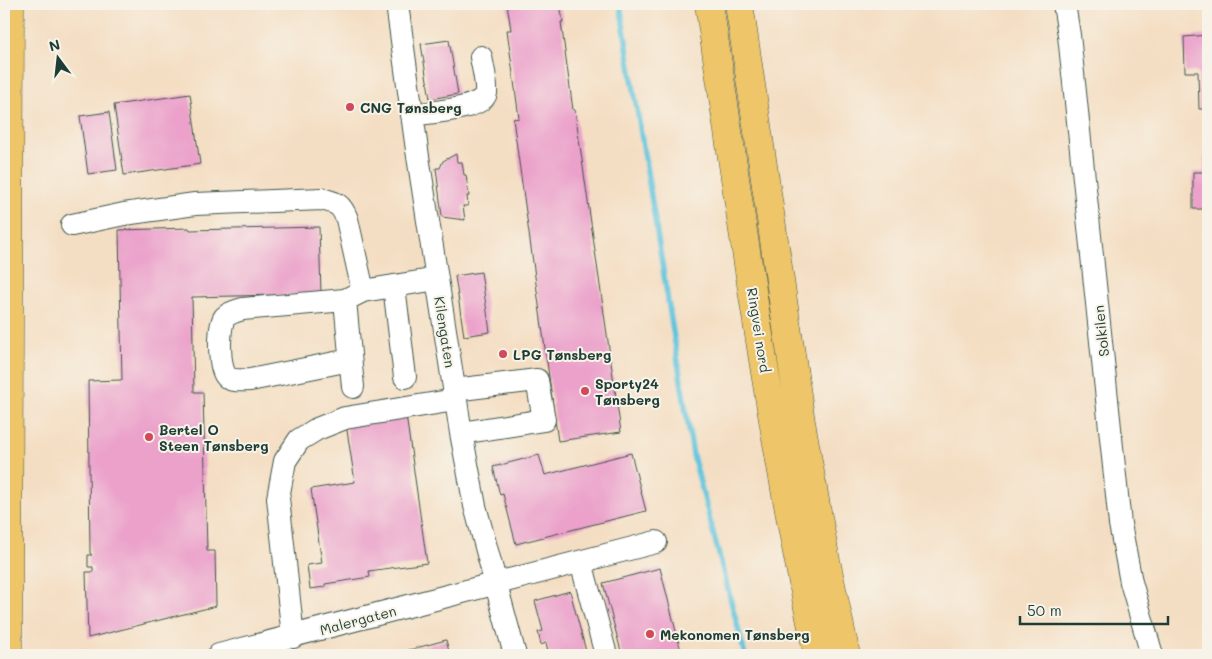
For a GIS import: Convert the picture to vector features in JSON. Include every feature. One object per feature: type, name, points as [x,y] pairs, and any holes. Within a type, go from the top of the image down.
[{"type":"main road","name":"Ringvei nord","points":[[709,4],[775,434],[797,559],[818,655]]},
{"type":"main road","name":"Ringvei nord","points":[[739,4],[801,422],[825,556],[846,655]]},
{"type":"main road","points":[[8,21],[8,655]]},
{"type":"street","name":"Kilengaten","points":[[397,4],[454,395],[475,506],[515,655]]},
{"type":"street","name":"Solkilen","points":[[1064,4],[1070,44],[1120,524],[1131,582],[1152,655]]},
{"type":"street","points":[[412,115],[473,106],[483,99],[486,93],[481,57]]},
{"type":"street","points":[[72,225],[124,214],[195,204],[322,199],[336,203],[343,208],[348,220],[354,296],[350,360],[353,387]]},
{"type":"street","points":[[350,360],[250,380],[236,380],[226,376],[222,369],[220,329],[224,318],[231,312],[243,309],[354,296],[394,286],[437,279]]},
{"type":"street","points":[[394,286],[405,378]]},
{"type":"street","points":[[288,644],[278,498],[285,461],[299,440],[317,429],[345,418],[537,380],[544,420],[461,433]]},
{"type":"street","name":"Malergaten","points":[[219,655],[288,644],[496,584],[656,542]]},
{"type":"street","points":[[581,562],[606,655]]},
{"type":"building","points":[[507,4],[560,4],[573,110],[575,110],[621,432],[558,441],[513,119],[519,118],[507,30],[511,30]]},
{"type":"building","points":[[1208,35],[1208,123],[1206,123],[1206,109],[1199,109],[1198,72],[1185,72],[1184,37]]},
{"type":"building","points":[[449,40],[458,94],[430,99],[421,44]]},
{"type":"building","points":[[190,94],[200,164],[124,175],[114,105]]},
{"type":"building","points":[[109,112],[117,170],[88,174],[80,116]]},
{"type":"building","points":[[456,154],[457,162],[462,162],[469,196],[467,196],[468,206],[463,206],[465,220],[442,217],[436,168],[440,168],[443,161]]},
{"type":"building","points":[[1204,157],[1208,157],[1208,209],[1193,209],[1193,172],[1204,172]]},
{"type":"building","points":[[319,227],[321,294],[192,297],[194,392],[203,392],[207,551],[215,551],[216,606],[88,638],[86,572],[93,572],[93,567],[88,567],[88,555],[92,555],[90,553],[88,381],[122,380],[119,230]]},
{"type":"building","points":[[481,272],[490,332],[464,336],[455,276]]},
{"type":"building","points":[[406,415],[427,563],[369,571],[370,577],[325,584],[325,587],[310,589],[307,565],[322,563],[311,489],[355,482],[346,424]]},
{"type":"building","points":[[631,453],[646,511],[516,544],[503,494],[500,495],[493,467],[539,455],[545,475]]},
{"type":"building","points":[[660,568],[682,655],[622,655],[603,583]]},
{"type":"building","points":[[570,591],[587,655],[549,655],[546,643],[541,645],[538,632],[543,631],[535,601]]},
{"type":"building","points":[[446,640],[450,655],[390,655]]},
{"type":"waterway","points":[[620,4],[693,455],[745,655]]},
{"type":"place","name":"CNG Tønsberg","points":[[350,107]]},
{"type":"place","name":"LPG Tønsberg","points":[[503,354]]},
{"type":"place","name":"Sporty24 Tønsberg","points":[[585,391]]},
{"type":"place","name":"Bertel O Steen Tønsberg","points":[[149,437]]},
{"type":"place","name":"Mekonomen Tønsberg","points":[[650,634]]}]
